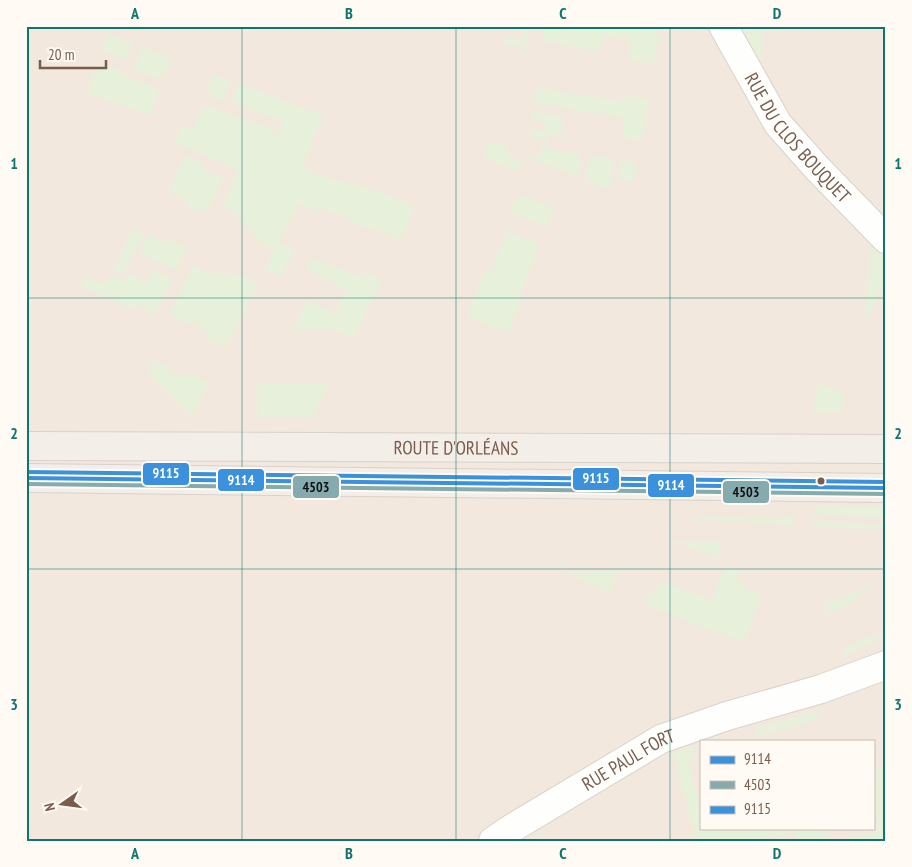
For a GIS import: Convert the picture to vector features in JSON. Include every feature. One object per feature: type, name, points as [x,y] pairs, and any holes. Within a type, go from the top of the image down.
[{"type":"main road","name":"ROUTE D'ORLÉANS","points":[[26,446],[886,449]]},
{"type":"main road","name":"ROUTE D'ORLÉANS","points":[[26,478],[886,488]]},
{"type":"street","name":"RUE DU CLOS BOUQUET","points":[[723,26],[778,124],[817,168],[886,239]]},
{"type":"street","name":"RUE PAUL FORT","points":[[493,841],[661,739],[726,716],[821,689],[886,665]]},
{"type":"shaded area","points":[[26,26],[886,26],[886,841],[26,841]]},
{"type":"green space","points":[[524,26],[529,26],[525,53],[521,52],[521,46],[502,44],[504,37],[522,39]]},
{"type":"green space","points":[[545,26],[597,26],[607,28],[607,26],[650,26],[654,34],[656,32],[661,41],[657,44],[654,64],[627,60],[630,44],[627,39],[603,36],[600,51],[542,42]]},
{"type":"green space","points":[[741,26],[751,26],[751,32],[765,33],[759,61]]},
{"type":"green space","points":[[108,34],[133,43],[126,60],[102,51]]},
{"type":"green space","points":[[143,47],[171,58],[165,76],[160,74],[158,78],[134,70]]},
{"type":"green space","points":[[103,64],[123,71],[123,76],[156,87],[155,90],[159,91],[151,115],[87,94],[97,66],[101,67]]},
{"type":"green space","points":[[213,74],[231,81],[224,100],[211,97],[212,93],[207,91]]},
{"type":"green space","points":[[238,83],[323,116],[302,167],[321,176],[367,188],[415,206],[401,240],[389,236],[389,233],[349,222],[350,219],[321,209],[320,211],[298,204],[279,242],[295,249],[281,277],[265,269],[275,249],[255,240],[258,235],[250,231],[252,228],[240,222],[242,217],[223,207],[238,170],[174,142],[182,126],[194,130],[202,106],[207,108],[208,106],[275,130],[274,134],[278,136],[284,119],[280,118],[279,120],[231,102]]},
{"type":"green space","points":[[536,88],[622,101],[623,96],[649,100],[642,141],[622,138],[624,118],[534,103]]},
{"type":"green space","points":[[533,112],[563,117],[561,136],[547,135],[545,149],[581,154],[579,177],[527,157],[526,154],[540,156],[543,140],[529,137],[530,129],[545,131],[546,123],[531,120]]},
{"type":"green space","points":[[487,142],[507,145],[511,157],[522,163],[518,171],[484,158]]},
{"type":"green space","points":[[185,155],[204,164],[202,169],[223,178],[210,207],[208,206],[204,214],[185,205],[187,201],[169,192]]},
{"type":"green space","points":[[590,155],[615,159],[609,189],[585,180]]},
{"type":"green space","points":[[621,160],[637,162],[634,182],[618,179]]},
{"type":"green space","points":[[517,194],[554,208],[547,227],[510,212]]},
{"type":"green space","points":[[133,228],[144,233],[123,274],[113,270]]},
{"type":"green space","points":[[507,231],[540,244],[527,277],[510,332],[467,317],[483,273],[493,269]]},
{"type":"green space","points":[[149,234],[166,242],[168,239],[187,248],[177,270],[139,253]]},
{"type":"green space","points":[[871,243],[886,257],[886,281],[864,326]]},
{"type":"green space","points":[[310,258],[365,278],[366,273],[382,279],[353,339],[334,330],[294,329],[306,301],[335,313],[346,290],[306,268]]},
{"type":"green space","points":[[193,266],[214,275],[216,271],[227,277],[229,273],[237,277],[238,274],[258,284],[226,348],[207,339],[209,334],[202,331],[203,327],[192,321],[190,325],[169,315]]},
{"type":"green space","points":[[153,270],[173,279],[155,314],[137,305],[134,310],[81,286],[87,277],[105,286],[111,275],[125,281],[129,274],[147,283]]},
{"type":"green space","points":[[154,360],[170,367],[168,371],[179,376],[182,373],[189,376],[190,373],[209,383],[192,416],[148,374]]},
{"type":"green space","points":[[256,383],[330,383],[312,418],[258,417]]},
{"type":"green space","points":[[819,384],[844,393],[842,412],[812,413]]},
{"type":"green space","points":[[818,506],[886,507],[886,518],[813,514],[813,511]]},
{"type":"green space","points":[[700,516],[793,517],[794,525],[690,519]]},
{"type":"green space","points":[[813,521],[886,525],[886,530],[813,526]]},
{"type":"green space","points":[[669,541],[721,541],[718,558],[681,544],[669,544]]},
{"type":"green space","points":[[725,565],[740,572],[737,580],[746,583],[744,588],[760,594],[760,600],[744,642],[645,605],[648,596],[653,597],[658,584],[669,584],[712,600]]},
{"type":"green space","points":[[618,570],[610,592],[566,574]]},
{"type":"green space","points":[[870,585],[871,589],[857,596],[858,599],[825,616],[825,601],[839,600]]},
{"type":"green space","points":[[875,633],[877,637],[886,633],[886,636],[844,656],[842,650]]},
{"type":"green space","points":[[816,711],[818,720],[758,736],[756,727]]},
{"type":"green space","points":[[694,746],[696,758],[689,760],[700,806],[700,830],[828,830],[831,841],[796,841],[794,832],[755,841],[696,841],[673,752]]},
{"type":"green space","points":[[874,766],[875,769],[886,766],[886,841],[839,841],[879,831],[874,811]]},
{"type":"transit line","name":"9115","points":[[26,472],[886,482]]},
{"type":"transit line","name":"9114","points":[[26,478],[886,488]]},
{"type":"transit line","name":"4503","points":[[26,484],[886,494]]}]
